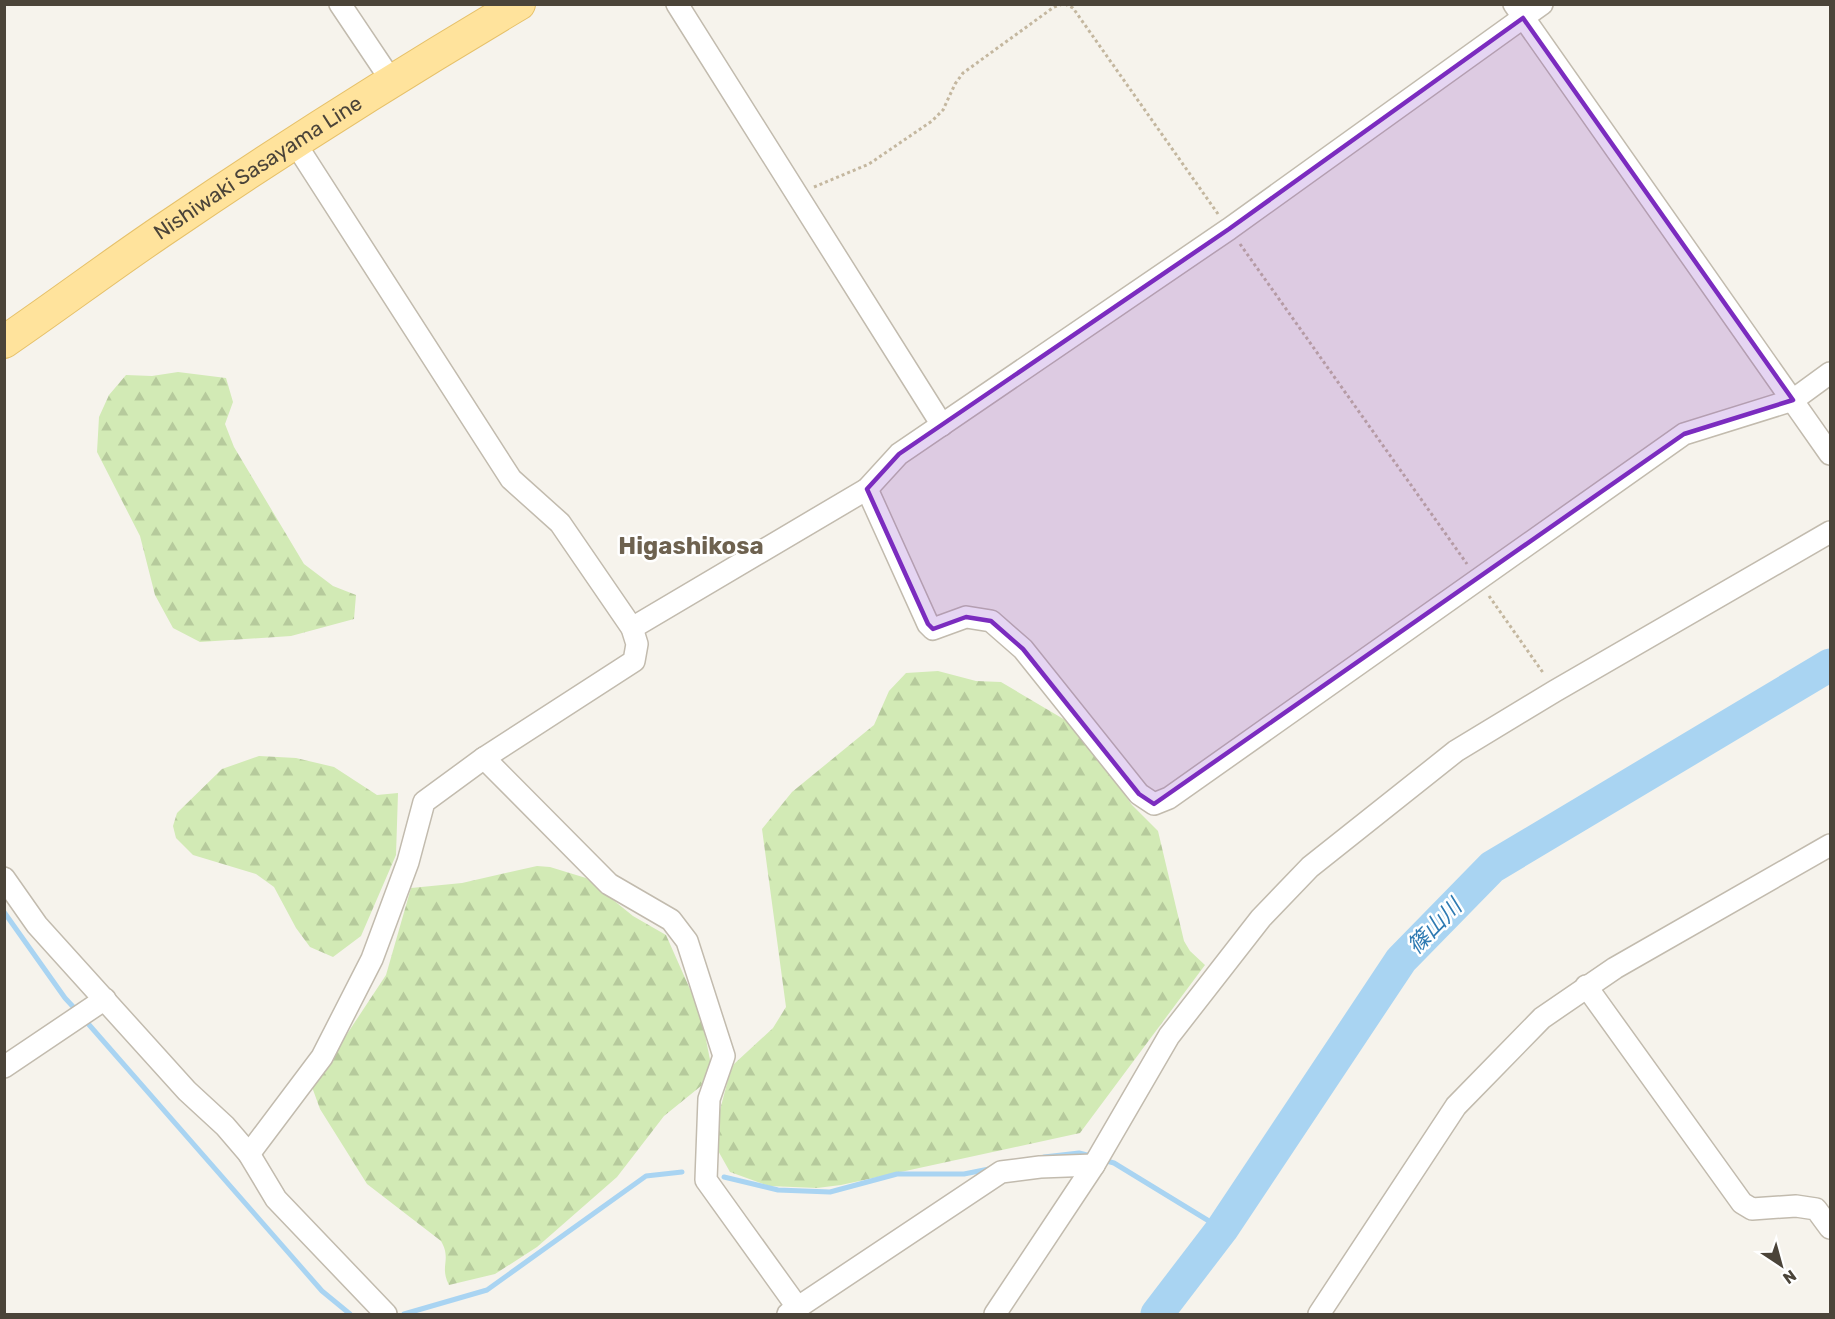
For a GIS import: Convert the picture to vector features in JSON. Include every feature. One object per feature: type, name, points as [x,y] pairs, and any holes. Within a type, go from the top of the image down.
[{"type":"main road","name":"Nishiwaki Sasayama Line","points":[[4,342],[171,224],[391,80],[519,4]]},
{"type":"street","points":[[340,4],[391,80]]},
{"type":"street","points":[[677,4],[942,425]]},
{"type":"street","points":[[632,628],[867,489],[899,454],[1229,229],[1518,11],[1542,4]]},
{"type":"street","points":[[1518,11],[1830,454]]},
{"type":"street","points":[[249,1154],[322,1057],[372,959],[408,862],[424,802],[484,758],[634,661],[637,644],[632,628],[560,523],[511,479],[295,143]]},
{"type":"street","points":[[867,489],[928,624],[933,629],[966,617],[991,621],[1023,648],[1138,794],[1154,804],[1169,798],[1684,434],[1793,399],[1830,373]]},
{"type":"street","points":[[994,1314],[1094,1165],[1169,1036],[1261,918],[1310,867],[1456,751],[1830,532]]},
{"type":"street","points":[[484,758],[609,884],[671,920],[687,941],[724,1056],[709,1098],[706,1180],[793,1311],[1001,1172],[1040,1167],[1094,1165]]},
{"type":"street","points":[[1319,1314],[1456,1106],[1542,1018],[1587,986],[1830,845]]},
{"type":"street","points":[[4,878],[37,925],[187,1091],[225,1125],[249,1154],[276,1199],[386,1314]]},
{"type":"street","points":[[1587,986],[1742,1203],[1752,1209],[1796,1206],[1816,1209],[1830,1228]]},
{"type":"street","points":[[4,1067],[105,999]]},
{"type":"path","points":[[798,194],[869,164],[932,122],[943,110],[955,84],[963,74],[1054,7],[1064,4],[1073,8],[1555,691]]},
{"type":"highlighted area","points":[[1523,18],[1793,400],[1684,434],[1154,804],[1139,794],[1023,649],[991,621],[966,617],[933,629],[928,624],[867,489],[899,454],[1229,229]]},
{"type":"green space","points":[[178,372],[226,378],[233,402],[225,424],[234,447],[304,564],[333,586],[356,595],[354,619],[291,636],[200,642],[173,628],[155,595],[140,536],[97,452],[99,417],[109,395],[126,375],[152,376]]},
{"type":"green space","points":[[938,671],[976,681],[1001,682],[1077,727],[1132,805],[1158,831],[1184,941],[1190,951],[1205,965],[1080,1133],[841,1185],[817,1188],[769,1186],[730,1172],[712,1140],[729,1076],[734,1064],[773,1028],[786,1007],[762,829],[792,792],[874,725],[889,691],[906,673]]},
{"type":"green space","points":[[259,756],[296,758],[334,767],[377,795],[398,793],[396,855],[361,936],[333,957],[310,947],[296,928],[274,887],[256,874],[193,855],[176,838],[173,826],[177,813],[222,769]]},
{"type":"green space","points":[[537,866],[550,867],[586,878],[633,916],[666,935],[701,1014],[711,1065],[701,1086],[664,1116],[617,1177],[537,1247],[495,1274],[449,1285],[441,1241],[367,1184],[320,1109],[312,1087],[386,975],[411,888],[462,883]]},
{"type":"waterway","name":"篠山川","points":[[1157,1314],[1222,1229],[1401,960],[1492,867],[1830,665]]},
{"type":"waterway","points":[[4,912],[65,998],[78,1012]]},
{"type":"waterway","points":[[84,1019],[322,1291],[350,1314]]},
{"type":"waterway","points":[[1044,1157],[1079,1153],[1091,1156]]},
{"type":"waterway","points":[[1103,1160],[1114,1163],[1222,1229]]},
{"type":"waterway","points":[[724,1177],[778,1190],[830,1192],[897,1174],[964,1174],[994,1168]]},
{"type":"waterway","points":[[404,1314],[487,1290],[646,1176],[682,1172]]},
{"type":"district","name":"Higashikosa","points":[[691,546]]}]
